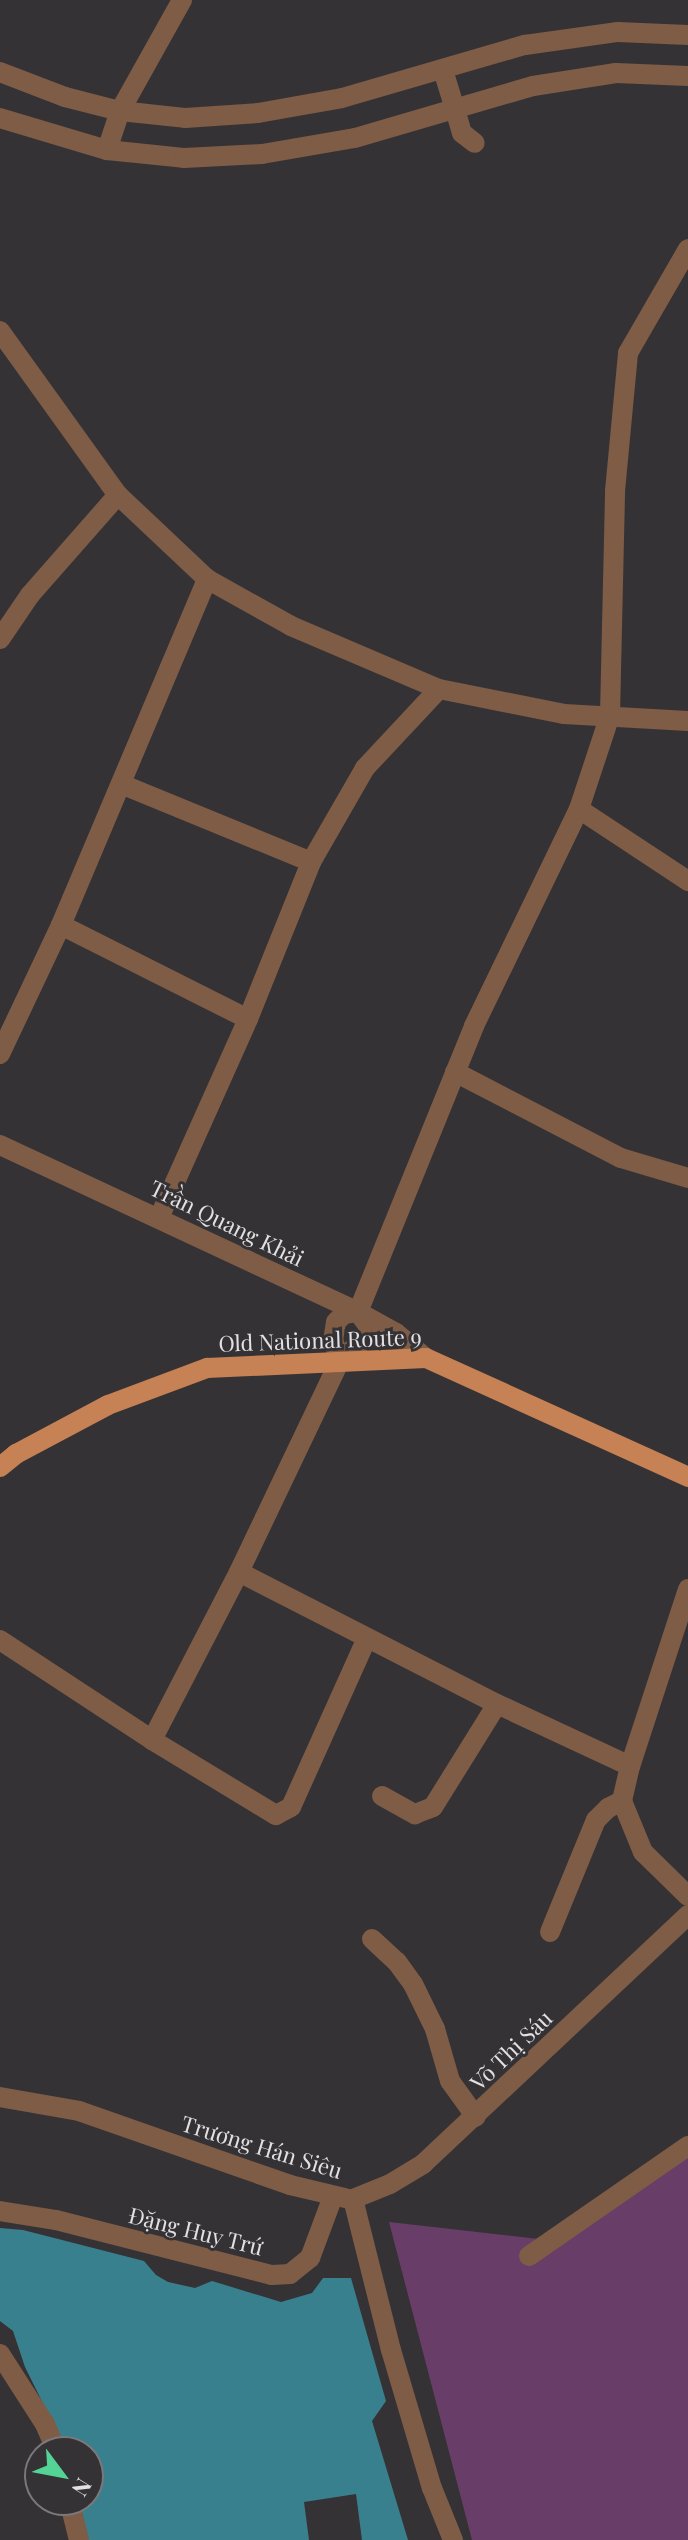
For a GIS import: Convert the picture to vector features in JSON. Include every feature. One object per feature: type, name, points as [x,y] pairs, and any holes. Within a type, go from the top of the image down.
[{"type":"main road","name":"Old National Route 9","points":[[0,1467],[16,1454],[108,1405],[207,1368],[426,1358],[688,1477]]},
{"type":"street","points":[[107,150],[120,111],[182,0]]},
{"type":"street","points":[[0,72],[65,97],[120,111],[185,118],[258,113],[342,98],[525,45],[602,34],[688,35]]},
{"type":"street","points":[[443,70],[462,133],[475,143]]},
{"type":"street","points":[[0,118],[107,150],[184,158],[262,154],[355,138],[533,86],[616,73],[688,76]]},
{"type":"street","points":[[152,1740],[239,1572],[340,1360],[367,1337],[369,1327],[358,1312],[455,1072],[579,809],[610,715],[615,491],[628,353],[688,249]]},
{"type":"street","points":[[0,331],[118,495],[207,579],[291,626],[439,689],[564,714],[688,721]]},
{"type":"street","points":[[0,370],[13,352]]},
{"type":"street","points":[[0,639],[30,595],[118,495]]},
{"type":"street","points":[[0,1054],[61,925],[207,579]]},
{"type":"street","points":[[159,1218],[248,1019],[311,862],[365,768],[439,689]]},
{"type":"street","points":[[121,784],[311,862]]},
{"type":"street","points":[[579,809],[688,881]]},
{"type":"street","points":[[61,925],[248,1019]]},
{"type":"street","points":[[455,1072],[621,1158],[688,1178]]},
{"type":"street","name":"Trần Quang Khải","points":[[0,1145],[358,1312],[396,1333],[426,1358]]},
{"type":"street","points":[[239,1572],[497,1704],[630,1766]]},
{"type":"street","points":[[688,1589],[630,1766],[622,1801],[643,1852],[688,1896]]},
{"type":"street","points":[[0,1640],[271,1814],[282,1814],[291,1807],[367,1638]]},
{"type":"street","points":[[382,1796],[415,1814],[433,1807],[497,1704]]},
{"type":"street","points":[[550,1932],[596,1820],[608,1808],[622,1801]]},
{"type":"street","name":"Võ Thị Sáu","points":[[343,2197],[390,2184],[423,2164],[688,1915]]},
{"type":"street","points":[[372,1939],[397,1962],[413,1984],[435,2029],[450,2081],[476,2117]]},
{"type":"street","name":"Trương Hán Siêu","points":[[0,2097],[79,2111],[290,2185],[343,2197],[432,2488],[453,2540]]},
{"type":"street","points":[[529,2256],[688,2146]]},
{"type":"street","name":"Đặng Huy Trứ","points":[[0,2211],[56,2220],[272,2275],[290,2274],[310,2258],[343,2197]]},
{"type":"street","points":[[0,2354],[50,2436]]},
{"type":"street","points":[[73,2516],[79,2540]]},
{"type":"shaded area","points":[[688,2156],[688,2540],[472,2540],[389,2222],[565,2242]]},
{"type":"water","points":[[0,2228],[23,2230],[144,2261],[156,2275],[168,2282],[195,2288],[212,2281],[281,2302],[312,2293],[323,2278],[351,2278],[386,2401],[372,2421],[408,2540],[362,2540],[356,2494],[304,2502],[309,2540],[85,2540],[81,2516],[104,2516],[104,2436],[59,2436],[25,2367],[13,2331],[0,2321]]}]
